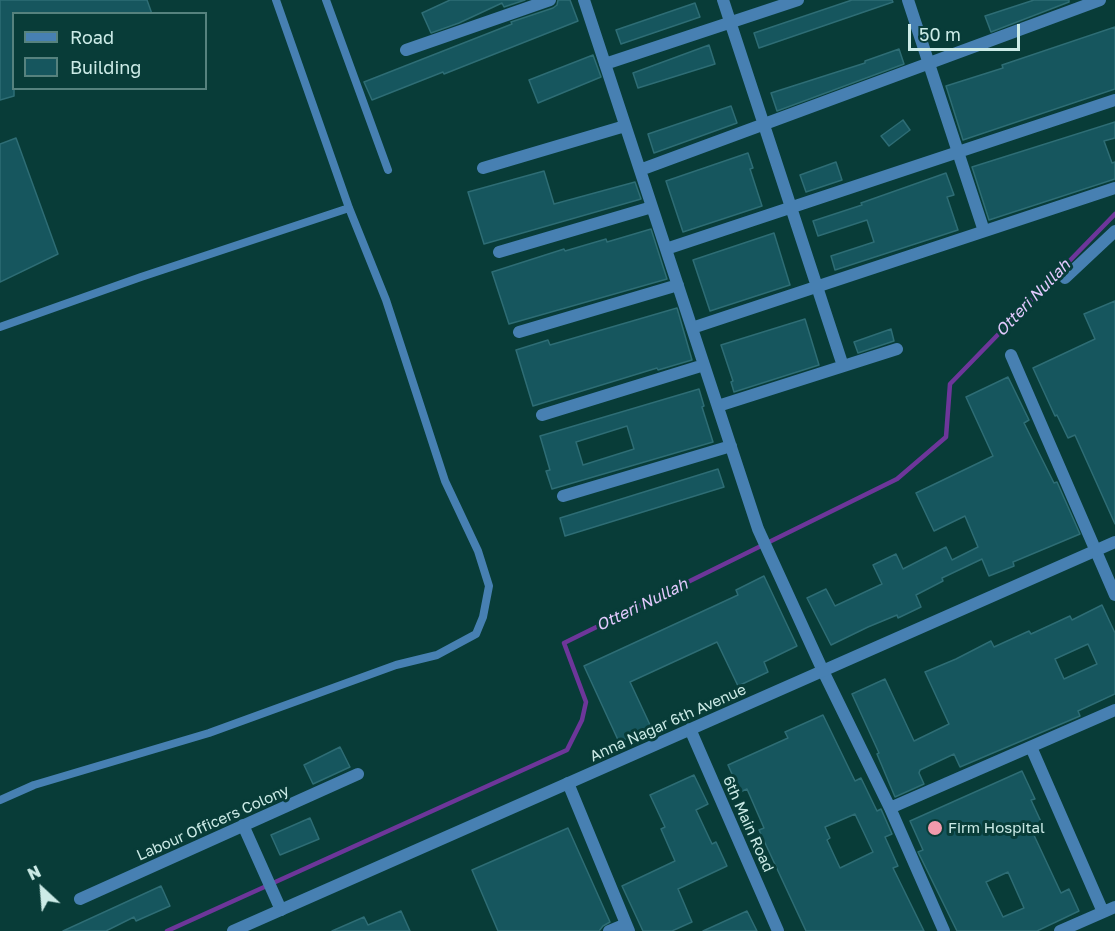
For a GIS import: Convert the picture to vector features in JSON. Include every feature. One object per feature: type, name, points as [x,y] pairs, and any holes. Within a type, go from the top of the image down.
[{"type":"street","points":[[406,50],[550,0]]},
{"type":"street","points":[[584,0],[758,529],[823,671],[890,808],[944,931]]},
{"type":"street","points":[[723,0],[843,366]]},
{"type":"street","points":[[605,64],[798,0]]},
{"type":"street","points":[[908,0],[984,231]]},
{"type":"street","points":[[640,170],[929,61],[1100,0]]},
{"type":"street","points":[[666,249],[1115,100]]},
{"type":"street","points":[[483,168],[625,126]]},
{"type":"street","points":[[692,328],[1115,188]]},
{"type":"street","points":[[499,252],[652,207]]},
{"type":"street","points":[[1065,278],[1115,231]]},
{"type":"street","points":[[519,332],[678,285]]},
{"type":"street","points":[[718,406],[897,349]]},
{"type":"street","points":[[1011,354],[1115,595]]},
{"type":"street","points":[[542,415],[704,365]]},
{"type":"street","points":[[563,496],[731,446]]},
{"type":"street","name":"Anna Nagar 6th Avenue","points":[[233,931],[1115,542]]},
{"type":"street","points":[[890,808],[1115,710]]},
{"type":"street","name":"6th Main Road","points":[[690,729],[778,931]]},
{"type":"street","points":[[1030,747],[1109,910],[1060,931]]},
{"type":"street","name":"Labour Officers Colony","points":[[80,899],[358,774]]},
{"type":"street","points":[[568,783],[627,927],[609,931]]},
{"type":"street","points":[[243,825],[281,910]]},
{"type":"lane","points":[[0,800],[34,785],[209,733],[396,665],[437,655],[476,634],[483,617],[489,586],[478,551],[445,481],[386,300],[349,208],[276,0]]},
{"type":"lane","points":[[326,0],[388,170]]},
{"type":"lane","points":[[0,327],[141,277],[349,208]]},
{"type":"building","points":[[0,0],[147,0],[151,12],[12,12],[12,90],[14,90],[14,96],[0,100]]},
{"type":"building","points":[[450,0],[525,0],[504,7],[502,3],[431,33],[422,13]]},
{"type":"building","points":[[558,0],[570,0],[578,21],[372,100],[364,82],[512,24],[511,22],[553,8],[557,5]]},
{"type":"building","points":[[852,0],[892,0],[893,2],[759,48],[754,33]]},
{"type":"building","points":[[1034,0],[1069,0],[1069,2],[991,32],[985,16]]},
{"type":"building","points":[[695,3],[700,17],[621,44],[616,30]]},
{"type":"building","points":[[1115,27],[1115,89],[963,140],[946,86]]},
{"type":"building","points":[[709,45],[715,64],[638,88],[633,73]]},
{"type":"building","points":[[899,49],[904,64],[777,111],[771,93],[865,63],[865,61]]},
{"type":"building","points":[[593,55],[601,77],[538,103],[529,80]]},
{"type":"building","points":[[731,106],[737,123],[654,153],[648,134]]},
{"type":"building","points":[[903,120],[910,130],[889,146],[881,136]]},
{"type":"building","points":[[1115,122],[1115,138],[1104,141],[1112,163],[1115,162],[1115,179],[989,220],[972,167]]},
{"type":"building","points":[[16,138],[58,254],[0,282],[0,144]]},
{"type":"building","points":[[748,153],[753,168],[750,169],[762,206],[683,232],[666,181]]},
{"type":"building","points":[[836,162],[842,180],[806,192],[800,175]]},
{"type":"building","points":[[544,171],[554,204],[635,182],[641,199],[484,244],[468,192]]},
{"type":"building","points":[[946,173],[954,195],[947,197],[958,230],[835,270],[831,256],[874,242],[867,220],[818,236],[813,221]]},
{"type":"building","points":[[651,229],[667,279],[509,324],[492,272],[564,249],[565,251],[606,239],[607,242]]},
{"type":"building","points":[[774,233],[790,285],[710,311],[693,260]]},
{"type":"building","points":[[1115,301],[1115,524],[1075,435],[1068,438],[1033,368],[1095,339],[1084,314]]},
{"type":"building","points":[[677,308],[692,360],[658,370],[657,368],[533,406],[516,350],[548,340],[550,345]]},
{"type":"building","points":[[805,319],[819,365],[734,392],[731,382],[733,381],[721,345]]},
{"type":"building","points":[[891,329],[894,341],[858,353],[854,342]]},
{"type":"building","points":[[1008,377],[1029,420],[1024,423],[1054,483],[1057,482],[1080,534],[1013,562],[1014,566],[989,576],[982,559],[942,578],[943,581],[916,595],[921,607],[898,618],[897,615],[868,627],[831,645],[807,598],[826,589],[835,606],[882,584],[873,565],[896,554],[903,569],[946,547],[952,560],[978,547],[965,516],[934,531],[916,493],[993,456],[966,397]]},
{"type":"building","points":[[699,389],[713,442],[552,489],[546,471],[550,470],[540,436]],"holes":[[[627,426],[634,449],[583,465],[576,442]]]},
{"type":"building","points":[[718,469],[724,487],[565,536],[560,518]]},
{"type":"building","points":[[764,576],[797,646],[764,662],[768,672],[738,686],[717,642],[630,682],[651,727],[619,742],[584,666],[738,595],[736,590]]},
{"type":"building","points":[[1102,605],[1115,633],[1115,694],[1078,711],[1080,716],[960,767],[954,754],[920,770],[924,784],[895,797],[877,754],[879,753],[852,694],[885,679],[914,741],[949,724],[925,672],[991,641],[994,647],[1029,631],[1031,634],[1070,616],[1072,620]],"holes":[[[1088,644],[1097,664],[1064,679],[1055,659]]]},
{"type":"building","points":[[823,715],[855,781],[861,778],[877,811],[881,809],[892,834],[885,837],[898,866],[893,868],[924,931],[806,931],[759,830],[764,828],[747,789],[740,792],[728,765],[788,738],[785,732]],"holes":[[[855,814],[873,852],[840,868],[827,840],[830,838],[825,827]]]},
{"type":"building","points":[[340,747],[350,767],[313,784],[304,765]]},
{"type":"building","points":[[1022,771],[1035,799],[1031,800],[1043,826],[1032,831],[1061,893],[1069,889],[1079,911],[1037,931],[957,931],[918,852],[923,850],[910,821]],"holes":[[[1008,872],[1024,908],[1003,917],[986,882]]]},
{"type":"building","points":[[694,775],[708,804],[696,810],[712,844],[716,842],[727,866],[678,889],[692,922],[672,931],[643,931],[622,886],[675,861],[661,829],[665,827],[650,795]]},
{"type":"building","points":[[310,818],[319,839],[280,855],[271,835]]},
{"type":"building","points":[[568,828],[610,922],[599,931],[498,931],[472,870]]},
{"type":"building","points":[[161,886],[170,906],[136,921],[134,917],[106,931],[63,931]]},
{"type":"building","points":[[401,911],[410,931],[332,931],[364,917],[368,925]]},
{"type":"building","points":[[747,911],[757,931],[703,931]]},
{"type":"waterway","name":"Otteri Nullah","points":[[167,931],[567,750],[582,720],[586,702],[564,643],[897,479],[946,437],[950,384],[1115,214]]},
{"type":"place","name":"Firm Hospital","points":[[935,828]]}]
